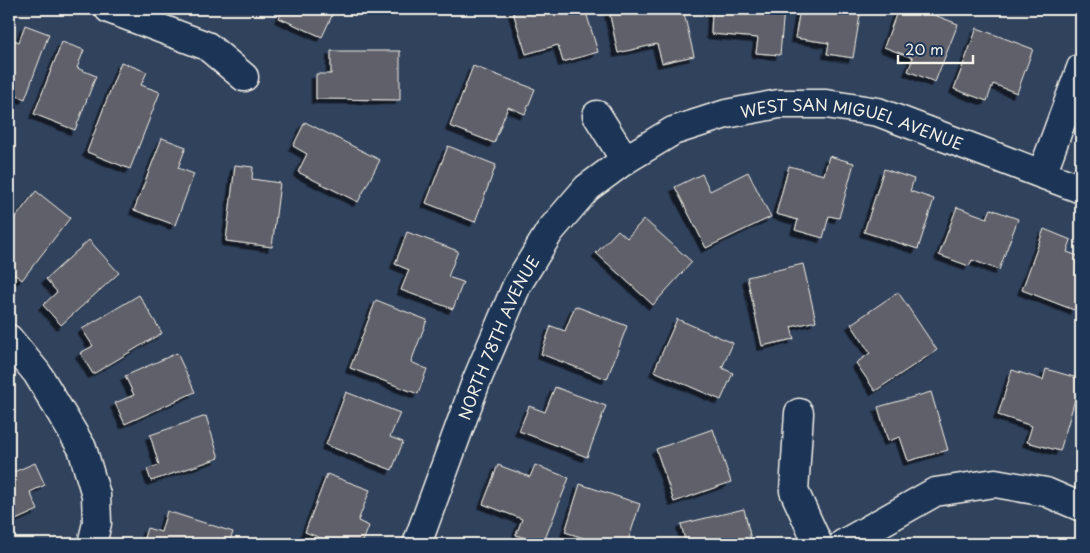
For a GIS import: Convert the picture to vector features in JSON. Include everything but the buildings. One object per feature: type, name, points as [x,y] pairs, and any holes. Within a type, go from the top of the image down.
[{"type":"street","points":[[109,9],[207,46],[244,77]]},
{"type":"street","points":[[1042,174],[1081,68]]},
{"type":"street","name":"WEST SAN MIGUEL AVENUE","points":[[625,160],[673,131],[726,114],[779,104],[826,104],[878,112],[1081,189]]},
{"type":"street","points":[[598,115],[625,160]]},
{"type":"street","name":"NORTH 78TH AVENUE","points":[[417,544],[476,382],[517,285],[550,231],[587,188],[625,160]]},
{"type":"street","points":[[9,339],[37,372],[82,448],[96,495],[97,523],[92,544]]},
{"type":"street","points":[[799,413],[794,491],[818,544]]},
{"type":"street","points":[[843,544],[935,492],[995,484],[1046,492],[1081,507]]}]
